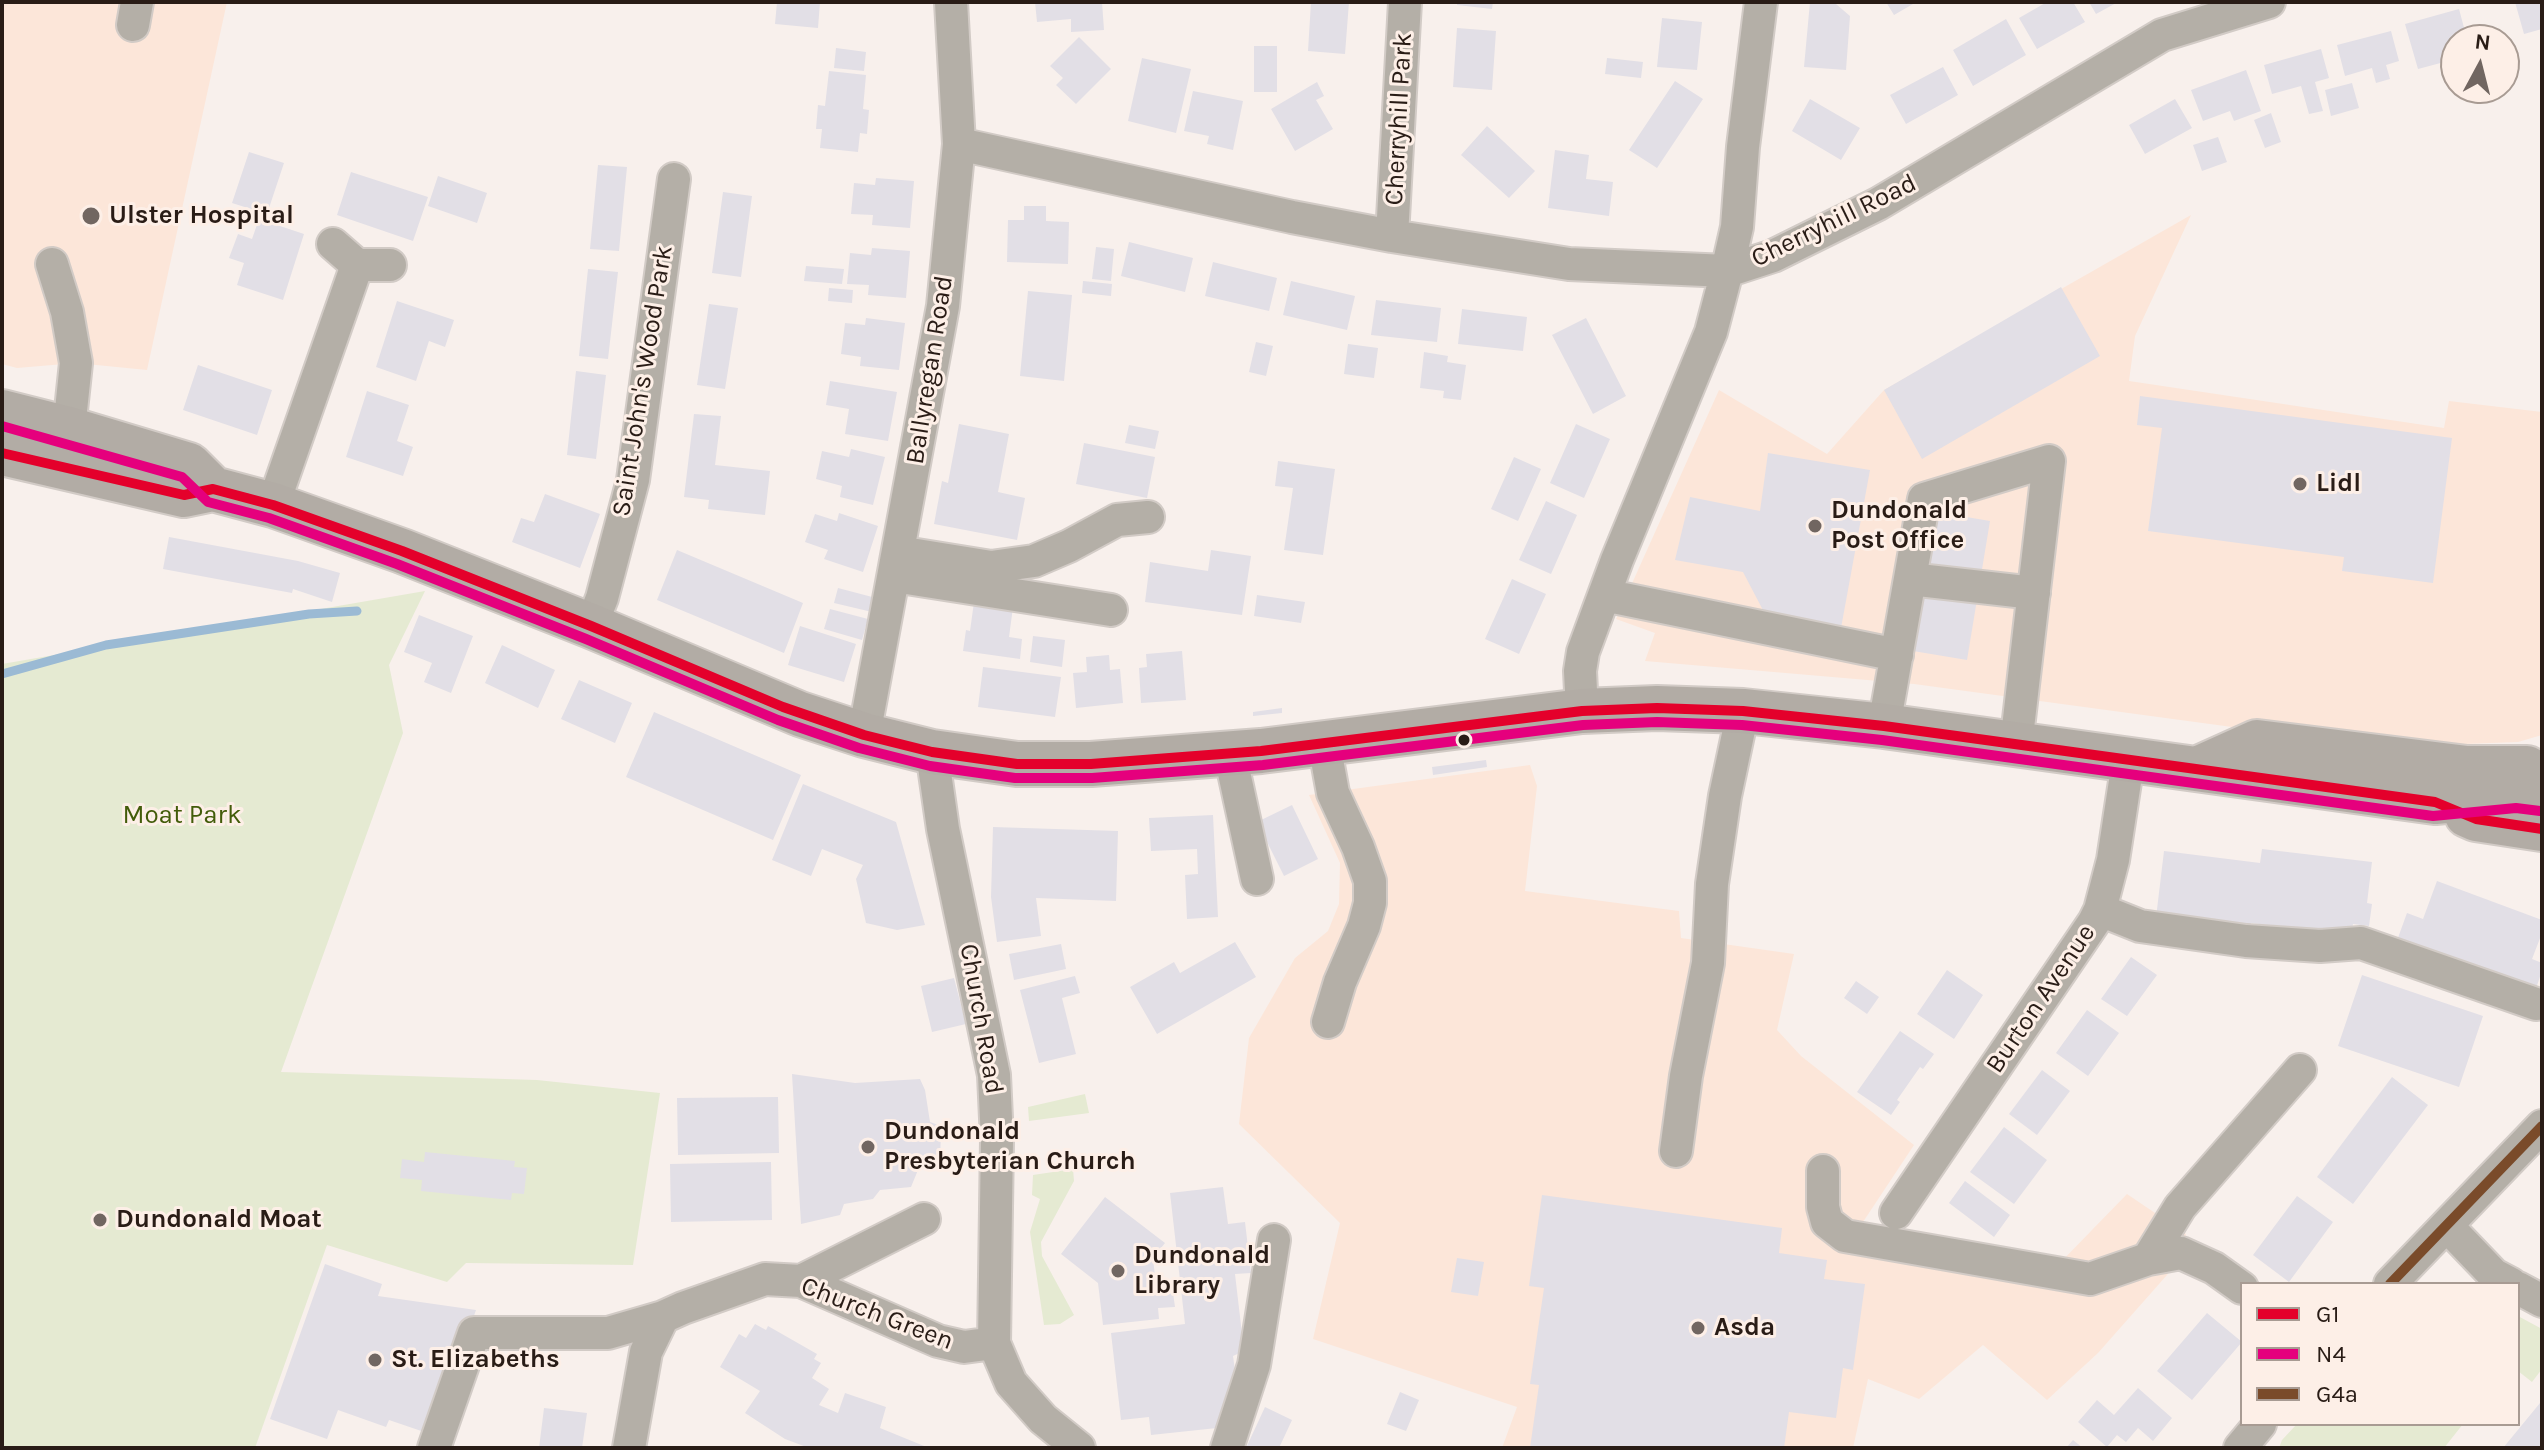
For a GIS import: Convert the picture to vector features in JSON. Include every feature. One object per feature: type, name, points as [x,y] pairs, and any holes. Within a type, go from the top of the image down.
[{"type":"highway","points":[[2,412],[189,465],[213,489]]},
{"type":"highway","points":[[2,453],[184,495],[213,489],[273,505],[402,551],[783,707],[864,735],[932,752],[1036,765],[1230,754],[1582,711],[1657,708],[1743,711],[1884,726],[2435,802],[2516,794],[2542,797]]},
{"type":"highway","points":[[2197,769],[2257,742],[2467,768],[2542,769]]},
{"type":"highway","points":[[2435,802],[2476,819],[2542,829]]},
{"type":"street","name":"Ballyregan Road","points":[[864,735],[943,306],[959,144],[951,2]]},
{"type":"street","name":"Cherryhill Park","points":[[1392,236],[1405,2]]},
{"type":"street","points":[[959,144],[1392,236],[1569,264],[1727,271],[1737,227],[1743,147],[1761,2]]},
{"type":"street","name":"Cherryhill Road","points":[[1582,711],[1580,671],[1583,652],[1711,332],[1727,271],[1773,256],[1878,204],[2162,35],[2269,2]]},
{"type":"street","name":"Saint John's Wood Park","points":[[591,626],[602,598],[633,480],[674,179]]},
{"type":"street","points":[[273,505],[345,254],[390,265]]},
{"type":"street","points":[[52,264],[67,312],[76,363],[69,429]]},
{"type":"street","points":[[1884,726],[1924,499],[2049,461],[2016,745]]},
{"type":"street","points":[[896,564],[991,567],[1034,561],[1117,520],[1148,517]]},
{"type":"street","points":[[896,564],[1111,610]]},
{"type":"street","points":[[1910,579],[2034,593]]},
{"type":"street","points":[[1604,595],[1897,655]]},
{"type":"street","points":[[1676,1151],[1686,1076],[1708,963],[1712,884],[1720,825],[1743,711]]},
{"type":"street","points":[[1324,743],[1333,793],[1370,881],[1370,903],[1364,926],[1340,982],[1328,1022]]},
{"type":"street","name":"Church Road","points":[[932,752],[943,829],[994,1075],[997,1140],[994,1343],[1011,1383],[1043,1419],[1079,1448]]},
{"type":"street","points":[[1230,754],[1257,879]]},
{"type":"street","name":"Burton Avenue","points":[[1896,1213],[2100,910],[2113,860],[2128,762]]},
{"type":"street","points":[[2100,910],[2140,926],[2246,941],[2320,946],[2361,943],[2536,1004]]},
{"type":"street","points":[[2148,1259],[2180,1207],[2300,1070]]},
{"type":"street","points":[[2392,1282],[2542,1126]]},
{"type":"street","points":[[1823,1171],[1823,1207],[1827,1222],[1845,1236],[2090,1279],[2148,1259],[2181,1253],[2214,1268],[2240,1287]]},
{"type":"street","points":[[801,1281],[924,1219]]},
{"type":"street","points":[[2447,1226],[2494,1275],[2507,1282]]},
{"type":"street","points":[[1227,1448],[1254,1365],[1274,1240]]},
{"type":"street","name":"Church Green","points":[[434,1448],[474,1333],[608,1333],[663,1317],[765,1279],[801,1281],[938,1341],[964,1347],[994,1343]]},
{"type":"street","points":[[2520,1289],[2542,1301]]},
{"type":"street","points":[[629,1448],[646,1352],[663,1317]]},
{"type":"street","points":[[2240,1448],[2258,1426]]},
{"type":"shaded area","name":"Ulster Hospital","points":[[2,2],[227,2],[147,370],[76,363],[17,368],[2,364]]},
{"type":"shaded area","points":[[2191,215],[2135,336],[2129,381],[2444,428],[2449,401],[2542,412],[2542,735],[2518,742],[2380,747],[1914,684],[1645,661],[1655,633],[1616,619],[1719,390],[1827,454],[1884,390]]},
{"type":"shaded area","points":[[1530,765],[1537,786],[1525,891],[1679,911],[1681,938],[1794,954],[1777,1030],[1801,1056],[1914,1145],[1861,1225],[2056,1267],[2127,1194],[2186,1234],[2181,1253],[2167,1275],[2098,1353],[2047,1400],[1983,1345],[1919,1399],[1868,1379],[1853,1448],[1502,1448],[1517,1407],[1313,1339],[1340,1223],[1239,1124],[1249,1038],[1295,958],[1328,931],[1339,904],[1340,863],[1309,795]]},
{"type":"green space","name":"Moat Park","points":[[425,591],[389,665],[403,733],[281,1072],[537,1080],[660,1093],[633,1265],[466,1263],[447,1282],[327,1245],[255,1448],[2,1448],[2,664]]},
{"type":"green space","points":[[1085,1094],[1089,1113],[1029,1121],[1028,1107]]},
{"type":"green space","points":[[1073,1169],[1074,1181],[1041,1242],[1042,1256],[1074,1315],[1060,1324],[1044,1325],[1030,1232],[1040,1199],[1032,1195],[1033,1175]]},
{"type":"green space","points":[[2520,1317],[2542,1329],[2542,1369],[2532,1382],[2520,1373]]},
{"type":"green space","points":[[2295,1426],[2461,1426],[2444,1448],[2279,1448]]},
{"type":"building","points":[[777,2],[820,2],[818,28],[775,24]]},
{"type":"building","points":[[1035,2],[1102,2],[1104,30],[1071,32],[1071,19],[1037,22]]},
{"type":"building","points":[[1311,2],[1349,2],[1345,54],[1308,51]]},
{"type":"building","points":[[1457,2],[1493,2],[1492,9],[1457,5]]},
{"type":"building","points":[[1810,2],[1836,4],[1850,16],[1846,70],[1804,67]]},
{"type":"building","points":[[1886,2],[1911,2],[1913,4],[1894,15]]},
{"type":"building","points":[[2047,2],[2073,2],[2085,22],[2037,49],[2019,18]]},
{"type":"building","points":[[2089,2],[2118,2],[2096,14]]},
{"type":"building","points":[[2515,2],[2542,2],[2542,29],[2524,34]]},
{"type":"building","points":[[2459,9],[2463,24],[2440,24],[2440,63],[2418,69],[2405,24]]},
{"type":"building","points":[[1662,18],[1702,22],[1697,70],[1657,67]]},
{"type":"building","points":[[2006,19],[2026,55],[1973,86],[1953,50]]},
{"type":"building","points":[[1457,28],[1496,31],[1492,90],[1453,87]]},
{"type":"building","points":[[2391,31],[2399,61],[2386,65],[2390,79],[2376,83],[2372,68],[2345,76],[2337,45]]},
{"type":"building","points":[[1079,37],[1111,69],[1076,104],[1056,85],[1063,78],[1050,66]]},
{"type":"building","points":[[1254,46],[1277,46],[1277,92],[1254,92]]},
{"type":"building","points":[[836,48],[866,52],[864,71],[834,68]]},
{"type":"building","points":[[2321,49],[2329,78],[2315,82],[2323,111],[2309,114],[2301,86],[2272,94],[2264,65]]},
{"type":"building","points":[[1142,58],[1191,69],[1176,133],[1128,121]]},
{"type":"building","points":[[1607,58],[1643,62],[1641,78],[1605,74]]},
{"type":"building","points":[[1943,67],[1958,95],[1906,124],[1890,95]]},
{"type":"building","points":[[2246,70],[2261,111],[2234,121],[2230,111],[2203,121],[2191,90]]},
{"type":"building","points":[[829,71],[866,75],[863,109],[869,110],[867,134],[860,133],[858,152],[820,148],[822,129],[816,129],[818,105],[825,106]]},
{"type":"building","points":[[1675,81],[1703,99],[1657,168],[1629,150]]},
{"type":"building","points":[[1317,82],[1324,96],[1316,100],[1333,129],[1295,151],[1271,109]]},
{"type":"building","points":[[2352,83],[2359,108],[2331,116],[2325,90]]},
{"type":"building","points":[[1193,91],[1243,101],[1233,150],[1207,144],[1209,136],[1184,131]]},
{"type":"building","points":[[1810,99],[1860,128],[1841,160],[1792,131]]},
{"type":"building","points":[[2175,99],[2192,128],[2145,154],[2129,125]]},
{"type":"building","points":[[2271,113],[2281,142],[2265,148],[2254,120]]},
{"type":"building","points":[[1487,126],[1535,171],[1509,198],[1461,155]]},
{"type":"building","points":[[2218,137],[2227,162],[2202,171],[2193,145]]},
{"type":"building","points":[[1555,150],[1589,155],[1586,179],[1613,182],[1609,216],[1548,208]]},
{"type":"building","points":[[249,152],[284,163],[267,214],[232,203]]},
{"type":"building","points":[[598,165],[627,167],[619,251],[590,249]]},
{"type":"building","points":[[351,172],[428,197],[413,241],[337,215]]},
{"type":"building","points":[[438,176],[487,193],[477,223],[428,206]]},
{"type":"building","points":[[876,178],[914,181],[910,228],[872,225],[873,215],[851,214],[854,183],[875,185]]},
{"type":"building","points":[[723,192],[752,196],[741,277],[712,273]]},
{"type":"building","points":[[1024,206],[1046,206],[1046,221],[1069,222],[1068,264],[1007,262],[1008,220],[1024,220]]},
{"type":"building","points":[[259,219],[304,234],[283,300],[237,285],[244,263],[229,258],[238,234],[252,239]]},
{"type":"building","points":[[1129,242],[1193,258],[1185,292],[1121,276]]},
{"type":"building","points":[[1096,247],[1114,249],[1111,281],[1092,279]]},
{"type":"building","points":[[872,248],[910,251],[906,298],[868,295],[869,285],[847,284],[850,253],[871,255]]},
{"type":"building","points":[[1213,262],[1277,278],[1269,311],[1205,296]]},
{"type":"building","points":[[806,266],[844,269],[842,284],[804,281]]},
{"type":"building","points":[[588,269],[618,272],[608,359],[579,356]]},
{"type":"building","points":[[1083,281],[1112,284],[1111,296],[1082,293]]},
{"type":"building","points":[[1291,281],[1355,296],[1347,330],[1283,315]]},
{"type":"building","points":[[2061,287],[2100,356],[1922,459],[1884,390]]},
{"type":"building","points":[[829,288],[853,290],[852,303],[828,301]]},
{"type":"building","points":[[1028,291],[1072,295],[1064,381],[1020,376]]},
{"type":"building","points":[[1376,300],[1441,308],[1437,342],[1371,335]]},
{"type":"building","points":[[397,301],[454,320],[445,347],[429,341],[416,381],[376,367]]},
{"type":"building","points":[[709,304],[738,308],[725,389],[697,385]]},
{"type":"building","points":[[1462,309],[1527,317],[1523,351],[1458,344]]},
{"type":"building","points":[[866,318],[905,323],[899,370],[860,366],[861,357],[841,354],[845,323],[865,325]]},
{"type":"building","points":[[1586,318],[1626,396],[1593,414],[1552,335]]},
{"type":"building","points":[[1256,342],[1273,346],[1266,376],[1249,372]]},
{"type":"building","points":[[1348,344],[1378,348],[1374,378],[1344,374]]},
{"type":"building","points":[[1424,352],[1448,356],[1447,362],[1466,365],[1461,400],[1443,398],[1444,391],[1420,388]]},
{"type":"building","points":[[198,365],[272,390],[257,435],[183,410]]},
{"type":"building","points":[[576,371],[606,375],[596,459],[567,455]]},
{"type":"building","points":[[830,381],[897,392],[888,441],[845,434],[849,409],[826,405]]},
{"type":"building","points":[[367,391],[409,405],[397,441],[413,447],[403,476],[346,457]]},
{"type":"building","name":"Lidl","points":[[2140,396],[2452,438],[2433,583],[2342,571],[2344,557],[2148,531],[2162,428],[2137,425]]},
{"type":"building","points":[[694,414],[721,416],[715,465],[770,471],[765,515],[708,509],[709,500],[684,497]]},
{"type":"building","points":[[959,424],[1009,434],[998,492],[1025,498],[1017,540],[934,524],[942,481],[948,483]]},
{"type":"building","points":[[1576,424],[1610,439],[1584,498],[1550,483]]},
{"type":"building","points":[[1129,425],[1159,431],[1155,449],[1125,443]]},
{"type":"building","points":[[1084,443],[1155,457],[1147,498],[1076,484]]},
{"type":"building","points":[[851,449],[885,457],[873,505],[840,497],[842,486],[816,479],[822,451],[849,457]]},
{"type":"building","points":[[1768,453],[1870,470],[1841,628],[1765,614],[1743,572],[1675,560],[1690,497],[1760,511]]},
{"type":"building","points":[[1514,457],[1541,469],[1518,521],[1491,509]]},
{"type":"building","points":[[1278,461],[1335,469],[1323,555],[1284,550],[1293,488],[1275,486]]},
{"type":"building","points":[[545,494],[600,514],[580,568],[512,542],[521,518],[534,522]]},
{"type":"building","points":[[1546,501],[1577,515],[1551,574],[1519,560]]},
{"type":"building","points":[[1937,512],[1990,521],[1967,660],[1913,651]]},
{"type":"building","points":[[839,513],[878,526],[863,572],[824,559],[828,550],[805,542],[815,514],[837,521]]},
{"type":"building","points":[[169,537],[298,561],[340,573],[332,602],[293,589],[292,593],[163,569]]},
{"type":"building","points":[[677,550],[803,603],[784,653],[657,600]]},
{"type":"building","points":[[1211,550],[1251,556],[1242,615],[1145,602],[1150,562],[1208,571]]},
{"type":"building","points":[[1512,579],[1546,594],[1519,654],[1485,639]]},
{"type":"building","points":[[838,588],[876,598],[872,612],[834,603]]},
{"type":"building","points":[[1257,595],[1305,602],[1301,623],[1254,616]]},
{"type":"building","points":[[974,602],[1013,607],[1009,637],[1022,639],[1020,659],[963,651],[966,630],[970,631]]},
{"type":"building","points":[[830,609],[868,619],[862,640],[824,629]]},
{"type":"building","points":[[419,615],[473,636],[451,693],[424,682],[432,663],[404,652]]},
{"type":"building","points":[[800,626],[856,644],[844,682],[788,665]]},
{"type":"building","points":[[1033,636],[1065,640],[1062,667],[1030,662]]},
{"type":"building","points":[[502,645],[555,670],[538,708],[485,683]]},
{"type":"building","points":[[1182,651],[1186,700],[1141,703],[1139,668],[1147,667],[1146,654]]},
{"type":"building","points":[[1109,655],[1110,670],[1120,669],[1123,703],[1076,708],[1073,673],[1087,672],[1086,657]]},
{"type":"building","points":[[983,667],[1061,677],[1055,717],[978,707]]},
{"type":"building","points":[[579,680],[632,703],[615,743],[561,719]]},
{"type":"building","points":[[1282,708],[1282,713],[1253,716],[1253,712]]},
{"type":"building","points":[[654,712],[801,775],[773,840],[626,777]]},
{"type":"building","points":[[1486,760],[1487,767],[1433,775],[1432,767]]},
{"type":"building","points":[[803,784],[896,822],[925,925],[897,930],[866,923],[856,879],[863,865],[822,849],[811,876],[772,860]]},
{"type":"building","points":[[1292,805],[1318,859],[1284,876],[1257,822]]},
{"type":"building","points":[[1213,815],[1218,917],[1187,919],[1185,875],[1198,874],[1197,849],[1151,851],[1149,818]]},
{"type":"building","points":[[993,827],[1118,831],[1116,901],[1036,898],[1041,936],[997,942],[991,897]]},
{"type":"building","points":[[2262,849],[2372,862],[2367,903],[2372,904],[2369,926],[2353,924],[2351,935],[2251,923],[2250,937],[2155,926],[2164,851],[2260,863]]},
{"type":"building","points":[[2437,881],[2542,920],[2542,933],[2532,959],[2542,963],[2542,971],[2533,997],[2395,946],[2407,913],[2423,919]]},
{"type":"building","points":[[1235,942],[1256,977],[1157,1034],[1130,987],[1174,962],[1180,973]]},
{"type":"building","points":[[1061,944],[1066,969],[1014,980],[1009,954]]},
{"type":"building","points":[[2131,957],[2157,975],[2127,1016],[2101,999]]},
{"type":"building","points":[[1947,970],[1983,995],[1954,1039],[1917,1014]]},
{"type":"building","points":[[2362,975],[2483,1016],[2459,1087],[2338,1046]]},
{"type":"building","points":[[1075,976],[1080,993],[1062,998],[1076,1054],[1039,1063],[1020,990]]},
{"type":"building","points":[[954,978],[966,1024],[932,1032],[921,986]]},
{"type":"building","points":[[1856,981],[1879,997],[1867,1014],[1844,998]]},
{"type":"building","points":[[2087,1010],[2119,1033],[2088,1076],[2056,1053]]},
{"type":"building","points":[[1900,1031],[1934,1054],[1923,1069],[1920,1067],[1897,1100],[1900,1102],[1891,1115],[1857,1092]]},
{"type":"building","points":[[2042,1070],[2070,1091],[2037,1135],[2009,1114]]},
{"type":"building","name":"Dundonald Presbyterian Church","points":[[792,1074],[855,1083],[920,1079],[930,1122],[941,1126],[940,1168],[918,1170],[911,1187],[880,1190],[873,1199],[844,1204],[840,1215],[801,1224]]},
{"type":"building","points":[[2392,1077],[2428,1105],[2353,1204],[2317,1177]]},
{"type":"building","points":[[778,1097],[779,1153],[678,1155],[677,1098]]},
{"type":"building","points":[[2004,1127],[2047,1160],[2014,1204],[1970,1172]]},
{"type":"building","points":[[425,1152],[515,1161],[514,1167],[527,1168],[524,1194],[512,1193],[511,1200],[421,1191],[422,1180],[400,1178],[402,1159],[424,1162]]},
{"type":"building","points":[[771,1162],[772,1220],[671,1222],[670,1164]]},
{"type":"building","points":[[1965,1181],[2010,1215],[1994,1237],[1949,1203]]},
{"type":"building","points":[[1223,1187],[1228,1224],[1245,1222],[1251,1273],[1235,1274],[1244,1351],[1233,1356],[1238,1392],[1217,1428],[1151,1435],[1149,1417],[1121,1420],[1111,1333],[1185,1324],[1170,1193]]},
{"type":"building","name":"Asda","points":[[1542,1195],[1782,1228],[1779,1253],[1827,1260],[1824,1279],[1865,1284],[1853,1370],[1843,1368],[1836,1418],[1789,1412],[1784,1448],[1530,1448],[1539,1385],[1530,1384],[1544,1288],[1529,1286]]},
{"type":"building","points":[[2297,1196],[2333,1222],[2289,1282],[2253,1255]]},
{"type":"building","name":"Dundonald Library","points":[[1105,1197],[1165,1243],[1153,1258],[1157,1295],[1173,1293],[1175,1307],[1158,1308],[1159,1319],[1103,1325],[1098,1283],[1061,1254]]},
{"type":"building","points":[[1457,1258],[1484,1262],[1478,1296],[1451,1292]]},
{"type":"building","name":"St. Elizabeths","points":[[325,1264],[382,1284],[378,1296],[476,1310],[433,1435],[389,1420],[386,1427],[338,1410],[327,1439],[270,1419]]},
{"type":"building","points":[[2207,1313],[2240,1340],[2240,1344],[2192,1400],[2157,1371]]},
{"type":"building","points":[[755,1324],[766,1330],[768,1326],[817,1354],[814,1359],[821,1363],[812,1378],[829,1389],[819,1405],[838,1413],[845,1393],[886,1407],[880,1428],[929,1448],[809,1448],[785,1439],[745,1413],[760,1391],[720,1367],[739,1334],[746,1338]]},
{"type":"building","points":[[2138,1388],[2172,1418],[2153,1441],[2138,1428],[2126,1442],[2117,1435],[2107,1447],[2078,1422],[2097,1400],[2114,1415]]},
{"type":"building","points":[[1400,1392],[1419,1400],[1406,1431],[1387,1424]]},
{"type":"building","points":[[2540,1403],[2542,1448],[2503,1448],[2517,1431]]},
{"type":"building","points":[[1265,1407],[1292,1420],[1279,1448],[1246,1448]]},
{"type":"building","points":[[544,1408],[587,1413],[582,1448],[539,1448]]},
{"type":"building","points":[[2073,1440],[2083,1448],[2066,1448]]},
{"type":"waterway","points":[[2,674],[106,645],[309,614],[357,611]]},
{"type":"transit line","name":"N4","points":[[2,426],[182,477],[208,502],[269,518],[397,564],[778,720],[859,748],[930,766],[1015,778],[1092,778],[1263,765],[1583,725],[1657,722],[1742,725],[1882,740],[2433,816],[2516,808],[2540,811]]},
{"type":"transit line","name":"G1","points":[[2,453],[184,495],[213,489],[273,505],[402,551],[783,707],[864,735],[932,752],[1017,764],[1091,764],[1261,751],[1582,711],[1657,708],[1743,711],[1884,726],[2435,802],[2476,819],[2542,829]]},
{"type":"transit line","name":"G4a","points":[[2392,1282],[2542,1126]]},
{"type":"place","name":"Ulster Hospital","points":[[91,216]]},
{"type":"place","name":"Lidl","points":[[2300,484]]},
{"type":"place","name":"Dundonald Post Office","points":[[1815,526]]},
{"type":"place","name":"Dundonald Presbyterian Church","points":[[868,1147]]},
{"type":"place","name":"Dundonald Moat","points":[[100,1220]]},
{"type":"place","name":"Dundonald Library","points":[[1118,1271]]},
{"type":"place","name":"Asda","points":[[1698,1328]]},
{"type":"place","name":"St. Elizabeths","points":[[375,1360]]}]
